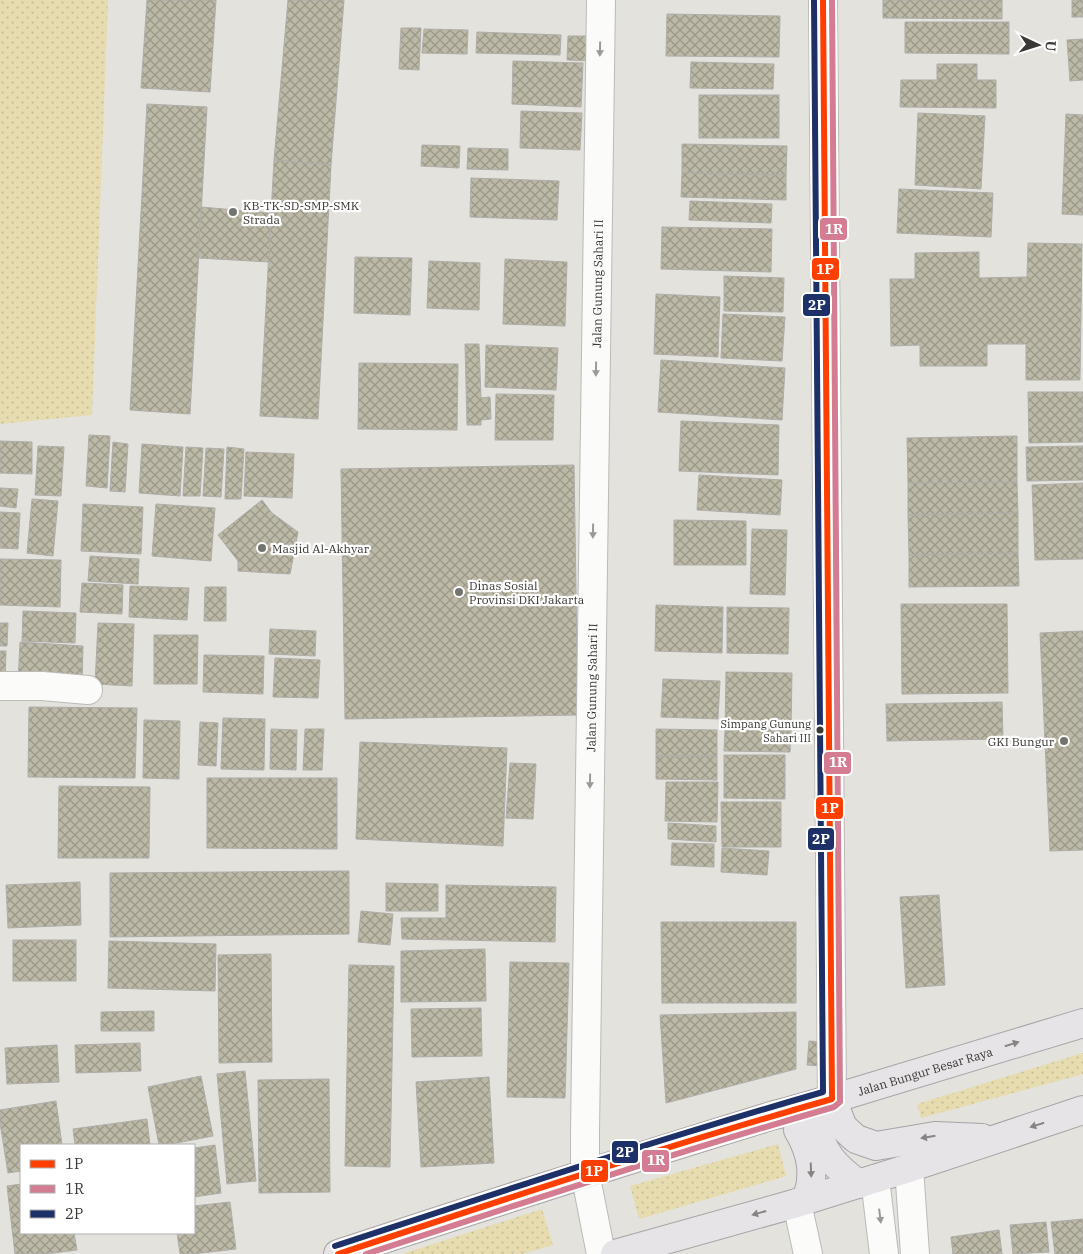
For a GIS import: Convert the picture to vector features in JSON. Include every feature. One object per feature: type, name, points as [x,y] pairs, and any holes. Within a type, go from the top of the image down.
[{"type":"main road","name":"Jalan Bungur Besar Raya","points":[[338,1254],[585,1173],[1083,1023]]},
{"type":"main road","points":[[823,1102],[843,1127],[856,1139],[876,1146],[935,1136],[994,1139]]},
{"type":"main road","points":[[823,1102],[815,1123],[821,1142],[830,1158],[843,1173],[867,1181]]},
{"type":"main road","points":[[615,1254],[867,1181],[1083,1110]]},
{"type":"main road","points":[[783,1113],[797,1127],[806,1143],[811,1162],[811,1181],[802,1201]]},
{"type":"street","name":"Jalan Gunung Sahari II","points":[[601,0],[585,1173],[601,1254]]},
{"type":"street","points":[[823,0],[823,1102]]},
{"type":"street","points":[[0,686],[42,686],[88,690]]},
{"type":"street","points":[[909,1168],[915,1254]]},
{"type":"street","points":[[867,1181],[884,1254]]},
{"type":"street","points":[[802,1201],[808,1254]]},
{"type":"shaded area","points":[[0,0],[108,0],[92,415],[0,424]]},
{"type":"shaded area","points":[[1083,1053],[1083,1074],[921,1118],[917,1104]]},
{"type":"shaded area","points":[[778,1144],[786,1176],[639,1219],[630,1186]]},
{"type":"shaded area","points":[[542,1209],[553,1245],[522,1254],[402,1254]]},
{"type":"building","points":[[147,0],[216,0],[210,92],[141,88]]},
{"type":"building","points":[[288,0],[344,0],[331,165],[274,160]]},
{"type":"building","points":[[883,0],[1002,0],[1002,19],[883,18]]},
{"type":"building","points":[[1072,0],[1083,0],[1083,17],[1072,17]]},
{"type":"building","points":[[667,14],[780,16],[779,57],[666,56]]},
{"type":"building","points":[[905,22],[1009,22],[1009,54],[905,53]]},
{"type":"building","points":[[401,28],[421,28],[419,70],[399,69]]},
{"type":"building","points":[[424,29],[468,30],[467,54],[422,53]]},
{"type":"building","points":[[477,32],[561,35],[560,55],[476,53]]},
{"type":"building","points":[[568,36],[591,36],[590,61],[567,60]]},
{"type":"building","points":[[1083,39],[1083,80],[1070,81],[1067,40]]},
{"type":"building","points":[[513,61],[583,63],[581,107],[512,104]]},
{"type":"building","points":[[691,62],[774,64],[773,89],[690,88]]},
{"type":"building","points":[[937,64],[977,64],[977,80],[996,80],[996,108],[900,107],[901,80],[937,80]]},
{"type":"building","points":[[699,95],[779,95],[779,138],[699,138]]},
{"type":"building","points":[[147,104],[207,107],[190,414],[130,410]]},
{"type":"building","points":[[521,111],[582,113],[580,150],[520,148]]},
{"type":"building","points":[[918,113],[985,116],[981,189],[915,185]]},
{"type":"building","points":[[1066,114],[1083,115],[1083,215],[1062,214]]},
{"type":"building","points":[[682,144],[787,146],[786,175],[682,173]]},
{"type":"building","points":[[422,145],[460,146],[459,168],[421,166]]},
{"type":"building","points":[[468,148],[508,149],[508,170],[467,169]]},
{"type":"building","points":[[274,160],[331,165],[318,419],[260,416]]},
{"type":"building","points":[[682,173],[786,175],[786,200],[681,197]]},
{"type":"building","points":[[471,178],[559,181],[557,220],[470,217]]},
{"type":"building","points":[[899,189],[993,193],[991,237],[897,233]]},
{"type":"building","points":[[690,201],[772,204],[771,223],[689,220]]},
{"type":"building","points":[[201,207],[271,213],[269,262],[198,258]]},
{"type":"building","points":[[662,227],[772,229],[771,272],[661,269]]},
{"type":"building","points":[[1028,243],[1082,244],[1080,380],[1026,380],[1026,344],[987,344],[987,366],[920,366],[920,345],[891,346],[890,279],[915,279],[915,253],[979,252],[979,278],[1027,277]]},
{"type":"building","points":[[355,257],[412,258],[410,315],[354,313]]},
{"type":"building","points":[[505,259],[567,262],[565,326],[503,324]]},
{"type":"building","points":[[429,261],[480,263],[479,310],[427,308]]},
{"type":"building","points":[[724,276],[784,278],[783,312],[724,311]]},
{"type":"building","points":[[656,294],[720,297],[718,357],[654,354]]},
{"type":"building","points":[[723,314],[785,317],[782,361],[721,358]]},
{"type":"building","points":[[465,344],[479,344],[481,398],[490,397],[491,419],[481,420],[481,425],[467,425]]},
{"type":"building","points":[[486,345],[558,348],[556,390],[485,387]]},
{"type":"building","points":[[661,360],[785,368],[782,420],[658,412]]},
{"type":"building","points":[[359,363],[458,364],[457,430],[358,429]]},
{"type":"building","points":[[1028,392],[1083,392],[1083,442],[1029,443]]},
{"type":"building","points":[[496,394],[554,395],[553,440],[495,440]]},
{"type":"building","points":[[681,421],[779,425],[778,475],[679,471]]},
{"type":"building","points":[[89,435],[110,436],[107,488],[86,486]]},
{"type":"building","points":[[1017,436],[1017,482],[908,483],[907,438]]},
{"type":"building","points":[[0,441],[32,442],[32,474],[0,473]]},
{"type":"building","points":[[113,442],[128,444],[125,492],[110,491]]},
{"type":"building","points":[[142,444],[183,447],[180,496],[139,493]]},
{"type":"building","points":[[38,446],[64,447],[61,496],[35,495]]},
{"type":"building","points":[[1083,446],[1083,480],[1027,481],[1026,447]]},
{"type":"building","points":[[186,447],[203,448],[200,496],[183,496]]},
{"type":"building","points":[[227,447],[244,449],[241,499],[225,499]]},
{"type":"building","points":[[206,448],[224,449],[221,497],[203,496]]},
{"type":"building","points":[[246,452],[294,454],[292,498],[244,496]]},
{"type":"building","name":"Dinas Sosial Provinsi DKI Jakarta","points":[[574,465],[578,715],[345,719],[341,469]]},
{"type":"building","points":[[699,475],[782,480],[780,515],[697,510]]},
{"type":"building","points":[[1017,482],[1018,513],[908,515],[908,483]]},
{"type":"building","points":[[1083,483],[1083,559],[1035,560],[1032,485]]},
{"type":"building","points":[[0,488],[18,489],[16,508],[0,506]]},
{"type":"building","points":[[32,499],[58,501],[53,556],[27,553]]},
{"type":"building","name":"Masjid Al-Akhyar","points":[[262,500],[272,513],[298,532],[290,574],[238,571],[238,561],[218,535]]},
{"type":"building","points":[[83,504],[143,507],[141,554],[81,551]]},
{"type":"building","points":[[156,504],[215,508],[211,561],[152,556]]},
{"type":"building","points":[[0,512],[20,513],[18,549],[0,548]]},
{"type":"building","points":[[1018,513],[1018,553],[909,555],[908,515]]},
{"type":"building","points":[[674,520],[746,521],[746,565],[674,565]]},
{"type":"building","points":[[752,529],[787,530],[785,595],[750,594]]},
{"type":"building","points":[[1018,553],[1019,586],[909,587],[909,555]]},
{"type":"building","points":[[90,556],[139,559],[138,584],[88,581]]},
{"type":"building","points":[[0,559],[61,560],[60,607],[0,605]]},
{"type":"building","points":[[82,583],[123,585],[122,614],[80,612]]},
{"type":"building","points":[[130,586],[189,588],[187,620],[129,617]]},
{"type":"building","points":[[205,587],[226,587],[226,621],[204,621]]},
{"type":"building","points":[[901,604],[1007,604],[1008,693],[902,694]]},
{"type":"building","points":[[656,605],[723,607],[722,653],[655,651]]},
{"type":"building","points":[[727,607],[789,608],[788,654],[727,653]]},
{"type":"building","points":[[23,611],[76,613],[75,643],[22,641]]},
{"type":"building","points":[[0,623],[8,623],[7,646],[0,646]]},
{"type":"building","points":[[98,623],[134,624],[132,686],[95,684]]},
{"type":"building","points":[[270,629],[316,631],[315,656],[269,654]]},
{"type":"building","name":"GKI Bungur","points":[[1083,631],[1083,850],[1050,851],[1040,633]]},
{"type":"building","points":[[154,635],[198,635],[197,684],[154,684]]},
{"type":"building","points":[[20,642],[83,646],[82,687],[18,684]]},
{"type":"building","points":[[0,651],[6,651],[5,681],[0,681]]},
{"type":"building","points":[[204,655],[264,656],[263,694],[203,692]]},
{"type":"building","points":[[275,658],[320,660],[318,698],[273,697]]},
{"type":"building","points":[[726,672],[792,673],[791,731],[725,730]]},
{"type":"building","points":[[663,679],[720,681],[718,719],[661,717]]},
{"type":"building","points":[[1002,702],[1003,739],[887,741],[886,704]]},
{"type":"building","points":[[29,707],[137,708],[135,778],[28,777]]},
{"type":"building","points":[[223,718],[265,719],[264,770],[221,769]]},
{"type":"building","points":[[144,720],[180,721],[179,779],[143,778]]},
{"type":"building","points":[[200,722],[218,723],[216,766],[198,765]]},
{"type":"building","points":[[271,729],[297,730],[296,770],[270,769]]},
{"type":"building","points":[[305,729],[324,729],[322,770],[303,770]]},
{"type":"building","points":[[656,729],[717,730],[717,756],[656,756]]},
{"type":"building","points":[[725,730],[791,731],[790,752],[724,751]]},
{"type":"building","points":[[360,742],[507,748],[503,846],[356,839]]},
{"type":"building","points":[[724,755],[785,755],[785,799],[724,798]]},
{"type":"building","points":[[656,756],[717,756],[717,780],[656,779]]},
{"type":"building","points":[[510,763],[536,764],[533,819],[506,818]]},
{"type":"building","points":[[207,778],[337,778],[337,849],[207,848]]},
{"type":"building","points":[[666,782],[718,782],[717,822],[665,821]]},
{"type":"building","points":[[59,786],[150,787],[149,858],[58,858]]},
{"type":"building","points":[[721,802],[781,802],[781,847],[722,847]]},
{"type":"building","points":[[668,823],[716,826],[716,842],[668,839]]},
{"type":"building","points":[[672,843],[714,844],[714,867],[671,865]]},
{"type":"building","points":[[722,848],[769,851],[767,875],[721,872]]},
{"type":"building","points":[[349,871],[349,934],[110,937],[110,873]]},
{"type":"building","points":[[80,882],[81,925],[8,928],[6,885]]},
{"type":"building","points":[[386,883],[438,884],[438,911],[386,911]]},
{"type":"building","points":[[446,885],[556,887],[555,942],[402,939],[401,918],[446,918]]},
{"type":"building","points":[[939,895],[945,985],[906,988],[900,897]]},
{"type":"building","points":[[361,911],[393,914],[390,945],[358,942]]},
{"type":"building","points":[[661,922],[796,922],[796,1003],[662,1003]]},
{"type":"building","points":[[13,940],[76,940],[76,981],[13,981]]},
{"type":"building","points":[[109,941],[216,944],[215,991],[108,988]]},
{"type":"building","points":[[485,949],[486,1001],[401,1002],[401,951]]},
{"type":"building","points":[[271,954],[272,1062],[219,1063],[218,955]]},
{"type":"building","points":[[510,962],[569,963],[565,1098],[507,1097]]},
{"type":"building","points":[[349,965],[394,966],[390,1167],[345,1166]]},
{"type":"building","points":[[481,1008],[482,1056],[412,1057],[411,1009]]},
{"type":"building","points":[[154,1011],[154,1031],[101,1031],[101,1012]]},
{"type":"building","points":[[796,1012],[796,1069],[666,1103],[660,1015]]},
{"type":"building","points":[[809,1041],[822,1042],[821,1066],[807,1065]]},
{"type":"building","points":[[140,1043],[141,1071],[76,1073],[75,1045]]},
{"type":"building","points":[[57,1045],[59,1082],[7,1084],[5,1048]]},
{"type":"building","points":[[245,1071],[256,1181],[227,1184],[217,1074]]},
{"type":"building","points":[[201,1076],[213,1136],[171,1144],[159,1144],[148,1087]]},
{"type":"building","points":[[489,1077],[494,1163],[421,1167],[416,1082]]},
{"type":"building","points":[[329,1079],[330,1192],[259,1193],[258,1080]]},
{"type":"building","points":[[56,1101],[62,1144],[20,1144],[20,1171],[8,1173],[0,1123],[0,1110]]},
{"type":"building","points":[[147,1119],[150,1144],[75,1144],[73,1129]]},
{"type":"building","points":[[215,1145],[221,1193],[195,1197],[195,1148]]},
{"type":"building","points":[[20,1184],[20,1234],[74,1234],[77,1250],[45,1254],[15,1254],[7,1186]]},
{"type":"building","points":[[230,1202],[236,1249],[180,1254],[177,1234],[195,1234],[195,1206]]},
{"type":"building","points":[[1083,1219],[1083,1254],[1055,1254],[1051,1222]]},
{"type":"building","points":[[1046,1222],[1049,1252],[1013,1254],[1010,1225]]},
{"type":"building","points":[[999,1230],[1002,1254],[953,1254],[951,1237]]},
{"type":"transit line","name":"2P","points":[[335,1246],[639,1147],[823,1092],[814,0]]},
{"type":"transit line","name":"1P","points":[[338,1254],[646,1154],[832,1099],[823,0]]},
{"type":"transit line","name":"1R","points":[[366,1254],[658,1160],[834,1107],[840,1102],[832,0]]},
{"type":"place","name":"KB-TK-SD-SMP-SMK Strada","points":[[233,212]]},
{"type":"place","name":"Masjid Al-Akhyar","points":[[262,548]]},
{"type":"place","name":"Dinas Sosial Provinsi DKI Jakarta","points":[[459,592]]},
{"type":"place","name":"Simpang Gunung Sahari III","points":[[820,730]]},
{"type":"place","name":"GKI Bungur","points":[[1064,741]]}]
